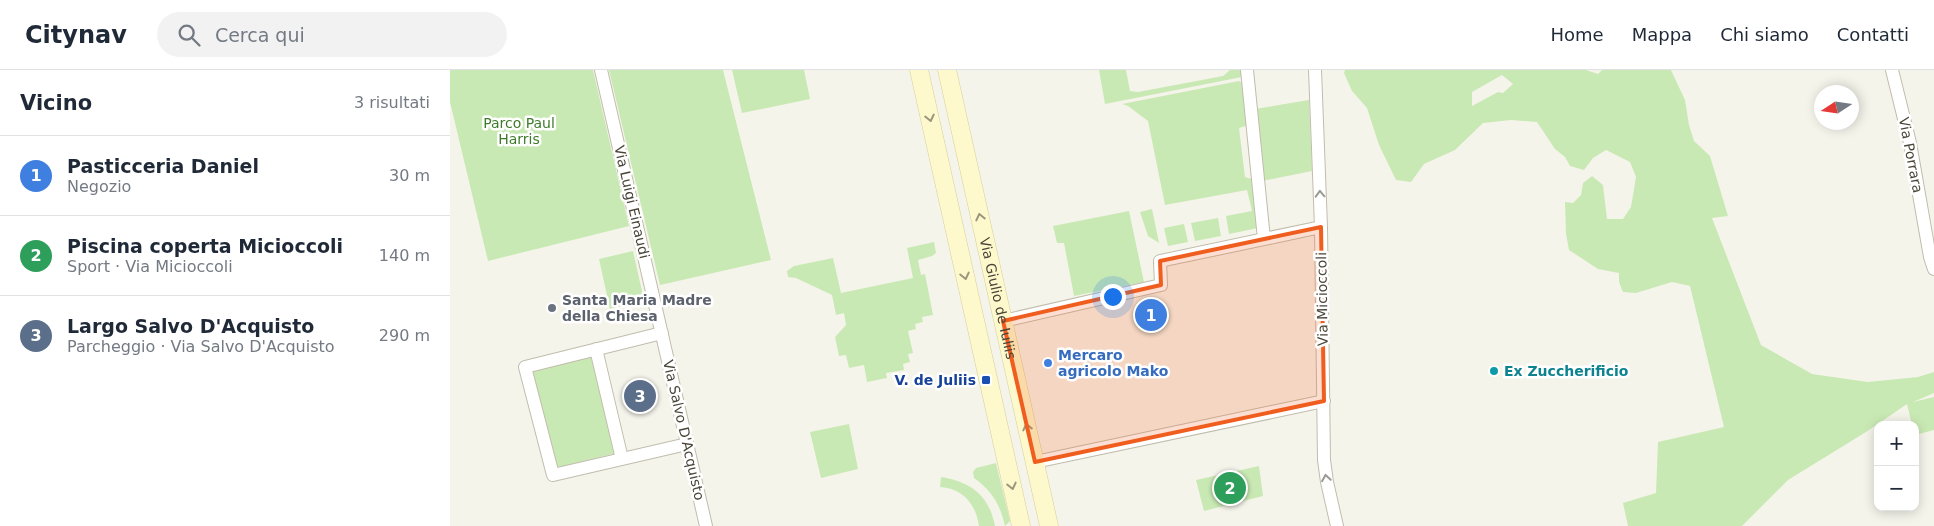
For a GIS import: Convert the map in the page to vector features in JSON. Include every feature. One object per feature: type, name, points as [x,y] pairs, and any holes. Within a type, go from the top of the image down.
[{"type":"main road","name":"Via Giulio de Iuliis","points":[[919,70],[1021,526]]},
{"type":"main road","name":"Via Giulio de Iuliis","points":[[947,70],[1050,526]]},
{"type":"street","name":"Via Luigi Einaudi","points":[[601,70],[662,333]]},
{"type":"street","points":[[1247,70],[1264,239]]},
{"type":"street","name":"Via Micioccoli","points":[[1315,70],[1321,226],[1324,460],[1337,526]]},
{"type":"street","name":"Via Porrara","points":[[1892,70],[1910,143],[1930,257],[1934,270]]},
{"type":"street","points":[[1003,320],[1161,285],[1160,261],[1321,226]]},
{"type":"street","points":[[662,333],[525,367],[553,475],[687,444]]},
{"type":"street","name":"Via Salvo D'Acquisto","points":[[662,333],[706,526]]},
{"type":"street","points":[[596,349],[622,459]]},
{"type":"street","points":[[1035,462],[1324,401]]},
{"type":"highlighted area","points":[[1321,227],[1324,401],[1035,462],[1003,321],[1161,285],[1160,261]]},
{"type":"green space","name":"Parco Paul Harris","points":[[450,70],[593,70],[629,226],[488,261],[450,102]]},
{"type":"green space","points":[[609,70],[723,70],[771,260],[660,285]]},
{"type":"green space","points":[[732,70],[804,70],[810,99],[742,113]]},
{"type":"green space","points":[[1099,70],[1126,70],[1130,91],[1138,92],[1223,76],[1230,70],[1243,70],[1242,77],[1105,104]]},
{"type":"green space","points":[[1345,70],[1586,70],[1598,74],[1602,70],[1671,70],[1685,100],[1694,141],[1710,156],[1728,216],[1712,218],[1761,345],[1812,374],[1868,382],[1918,377],[1934,372],[1934,393],[1913,402],[1934,397],[1934,430],[1919,434],[1919,421],[1911,421],[1907,404],[1882,421],[1874,421],[1874,427],[1788,480],[1742,526],[1628,526],[1623,503],[1656,493],[1658,442],[1724,427],[1690,286],[1672,282],[1636,293],[1623,292],[1619,282],[1619,273],[1598,269],[1569,250],[1566,234],[1565,202],[1573,203],[1581,195],[1583,183],[1592,176],[1603,185],[1607,219],[1623,219],[1631,207],[1636,177],[1630,162],[1606,150],[1593,158],[1584,170],[1570,166],[1565,157],[1555,149],[1537,122],[1511,120],[1483,123],[1455,150],[1424,164],[1411,182],[1396,180],[1379,145],[1367,108],[1352,91],[1344,73]],"holes":[[[1502,75],[1513,84],[1503,93],[1498,92],[1472,106],[1472,92]]]},
{"type":"green space","points":[[1239,81],[1245,85],[1249,125],[1239,128],[1245,177],[1255,180],[1258,228],[1229,234],[1226,216],[1252,211],[1247,190],[1165,205],[1148,121],[1128,106],[1122,104]]},
{"type":"green space","points":[[1309,100],[1312,171],[1262,181],[1255,109]]},
{"type":"green space","points":[[1152,209],[1159,243],[1148,236],[1140,212]]},
{"type":"green space","points":[[1129,211],[1144,282],[1074,296],[1064,243],[1057,243],[1053,226]]},
{"type":"green space","points":[[1218,218],[1221,236],[1195,241],[1191,223]]},
{"type":"green space","points":[[1184,224],[1188,242],[1168,246],[1164,228]]},
{"type":"green space","points":[[934,242],[936,253],[918,260],[921,275],[925,274],[933,315],[922,317],[923,322],[915,324],[916,329],[908,331],[913,353],[908,354],[910,362],[903,364],[904,370],[886,373],[887,378],[867,382],[864,365],[849,368],[846,355],[839,356],[835,337],[846,325],[844,313],[836,315],[832,295],[796,278],[788,277],[787,271],[794,266],[833,258],[841,293],[913,278],[907,248]]},
{"type":"green space","points":[[633,251],[644,300],[610,309],[599,259]]},
{"type":"green space","points":[[594,354],[616,453],[560,467],[553,464],[529,369]]},
{"type":"green space","points":[[849,424],[858,469],[821,478],[810,432]]},
{"type":"green space","points":[[996,463],[1010,521],[1005,526],[1001,511],[994,499],[986,488],[974,478],[973,472],[976,468]]},
{"type":"green space","points":[[1259,466],[1263,496],[1204,511],[1196,480]]},
{"type":"green space","points":[[941,477],[961,482],[977,492],[988,506],[995,526],[979,526],[971,504],[955,490],[940,487]]},
{"type":"place","name":"Santa Maria Madre della Chiesa","points":[[552,308]]},
{"type":"place","name":"Pasticceria Daniel","points":[[1151,315]]},
{"type":"place","name":"Mercaro agricolo Mako","points":[[1048,363]]},
{"type":"place","name":"Ex Zuccherificio","points":[[1494,371]]},
{"type":"place","name":"V. de Juliis","points":[[986,380]]},
{"type":"place","name":"Largo Salvo D'Acquisto","points":[[640,396]]},
{"type":"place","name":"Piscina coperta Micioccoli","points":[[1230,488]]}]
